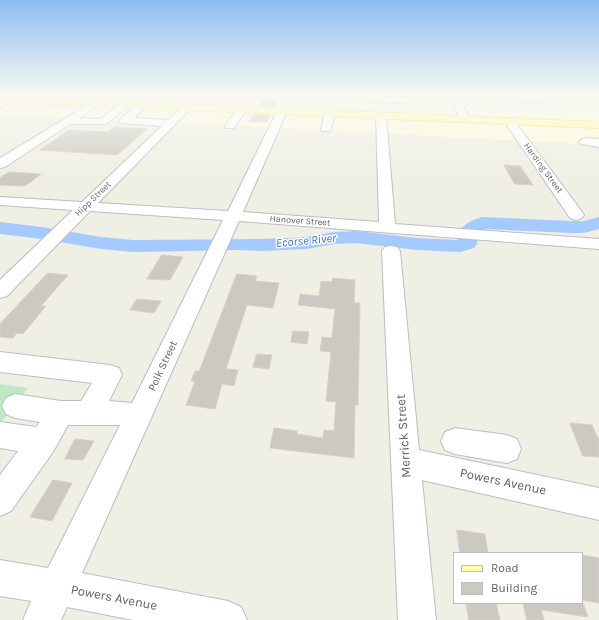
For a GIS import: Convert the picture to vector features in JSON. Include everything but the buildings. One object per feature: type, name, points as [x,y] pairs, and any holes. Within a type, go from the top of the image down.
[{"type":"main road","points":[[523,122],[597,127]]},
{"type":"street","points":[[0,164],[67,122]]},
{"type":"street","points":[[146,122],[171,123]]},
{"type":"street","points":[[230,126],[235,122]]},
{"type":"street","name":"Polk Street","points":[[42,620],[140,416],[277,122]]},
{"type":"street","points":[[326,128],[328,122]]},
{"type":"street","name":"Merrick Street","points":[[381,122],[417,620]]},
{"type":"street","name":"Harding Street","points":[[510,122],[576,215]]},
{"type":"street","name":"Hipp Street","points":[[0,291],[171,123]]},
{"type":"street","points":[[585,142],[599,143]]},
{"type":"street","name":"Hanover Street","points":[[0,201],[233,216],[389,240],[457,233],[598,245]]},
{"type":"street","points":[[0,362],[110,375],[75,413],[43,442],[0,500]]},
{"type":"street","points":[[15,406],[75,413],[118,413],[140,416]]},
{"type":"street","points":[[0,435],[43,442]]},
{"type":"street","points":[[455,441],[507,449]]},
{"type":"street","name":"Powers Avenue","points":[[406,462],[599,504]]},
{"type":"street","name":"Powers Avenue","points":[[0,578],[228,620]]},
{"type":"shaded area","points":[[113,122],[599,122],[599,145],[176,122],[159,124]]},
{"type":"green space","points":[[0,384],[28,388],[1,423],[0,422]]},
{"type":"waterway","name":"Ecorse River","points":[[0,228],[42,233],[101,243],[133,246],[263,245],[306,243],[335,238],[356,237],[417,244],[460,246],[467,244],[467,236],[470,230],[483,223],[570,227],[584,227],[599,223]]}]
